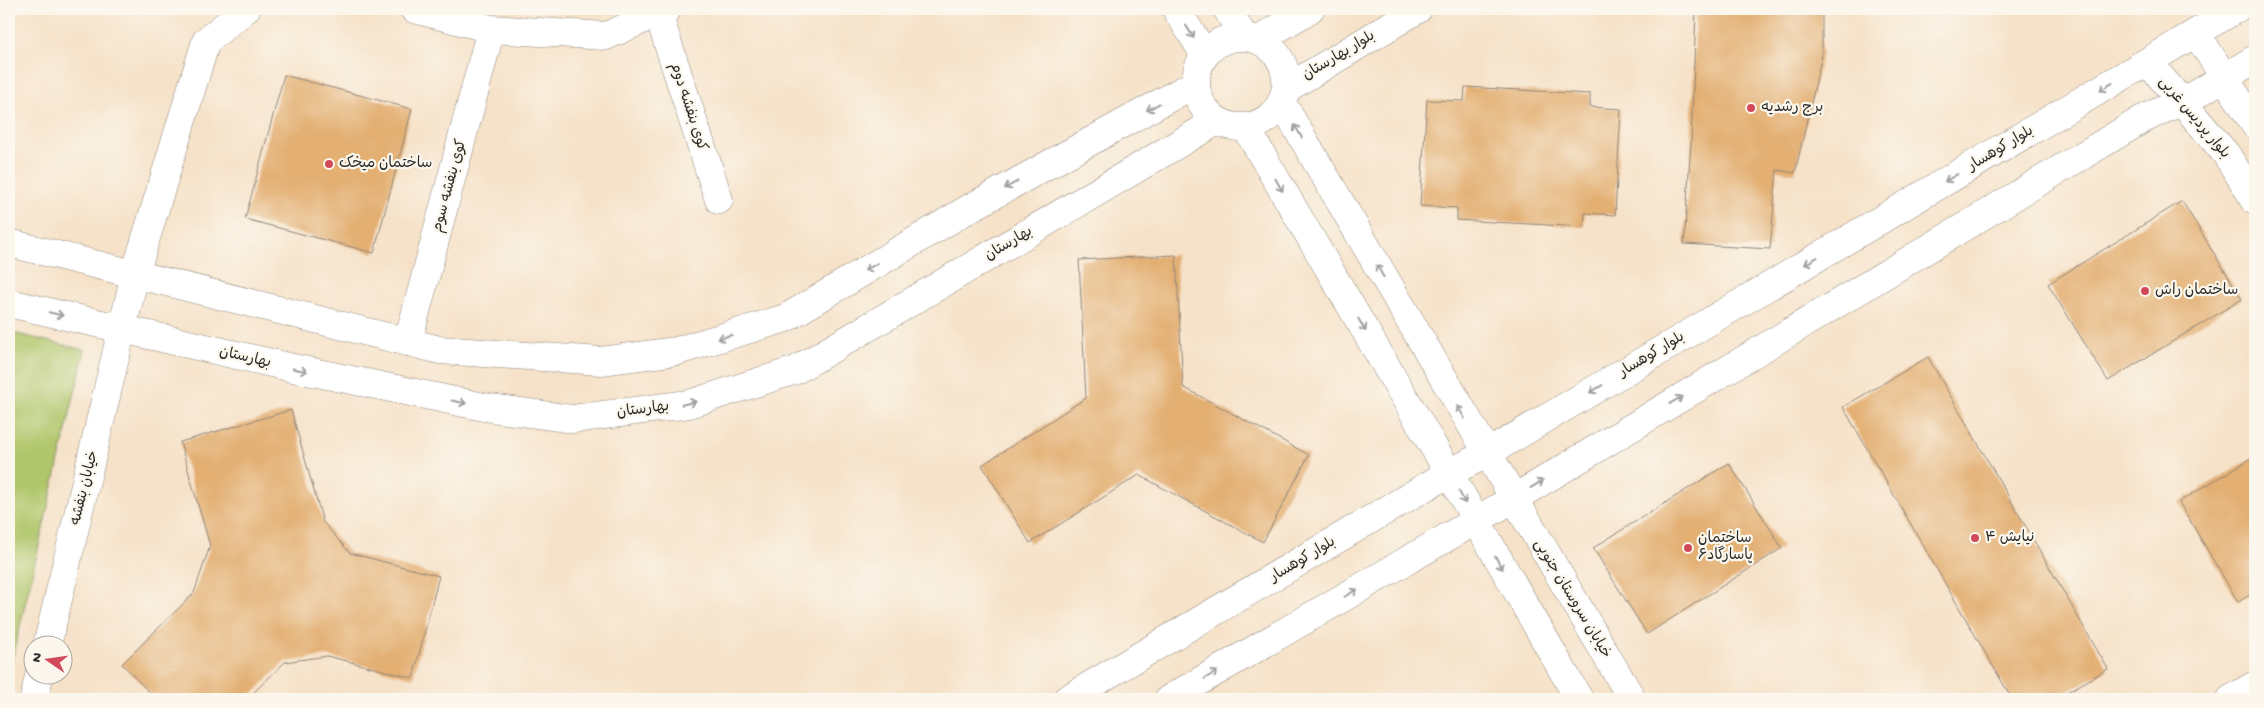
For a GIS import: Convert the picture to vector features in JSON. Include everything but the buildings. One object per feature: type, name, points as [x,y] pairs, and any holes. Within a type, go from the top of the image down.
[{"type":"street","name":"خیابان بنفشه","points":[[49,636],[135,274],[206,41],[246,9]]},
{"type":"street","points":[[414,9],[491,30],[606,36],[663,11]]},
{"type":"street","points":[[1176,9],[1205,55]]},
{"type":"street","points":[[1227,9],[1251,38],[1271,48],[1280,59],[1286,74],[1284,96],[1273,115],[1260,123],[1246,128],[1231,126],[1217,121],[1202,104],[1196,83],[1198,69],[1205,55],[1215,45],[1229,38],[1251,38],[1310,9]]},
{"type":"street","name":"بلوار بهارستان","points":[[1284,96],[1418,9]]},
{"type":"street","name":"بلوار کوهسار","points":[[1067,699],[1449,473],[1486,454],[2236,9]]},
{"type":"street","name":"کوی بنفشه دوم","points":[[663,11],[719,200]]},
{"type":"street","name":"کوی بنفشه سوم","points":[[408,342],[491,30]]},
{"type":"street","points":[[2196,33],[2255,125]]},
{"type":"street","points":[[1169,699],[1513,499],[2135,124],[2181,101],[2255,59]]},
{"type":"street","name":"بلوار پردیس غربی","points":[[2148,62],[2226,154],[2255,200]]},
{"type":"street","points":[[9,243],[440,350],[601,361],[677,351],[786,318],[970,208],[1196,83]]},
{"type":"street","name":"خیابان سروستان جنوبی","points":[[1284,96],[1486,454],[1632,699]]},
{"type":"street","name":"بهارستان","points":[[9,303],[293,368],[484,407],[573,419],[689,404],[796,370],[1217,121]]},
{"type":"street","points":[[1246,128],[1449,473],[1579,699]]},
{"type":"street","points":[[2230,699],[2255,685]]},
{"type":"street","points":[[34,699],[37,686]]},
{"type":"green space","points":[[9,332],[85,350],[9,673]]},
{"type":"place","name":"برج رشدیه","points":[[1751,108]]},
{"type":"place","name":"ساختمان میخک","points":[[329,164]]},
{"type":"place","name":"ساختمان راش","points":[[2145,291]]},
{"type":"place","name":"نیایش ۴","points":[[1975,538]]},
{"type":"place","name":"ساختمان پاسارگاد۶","points":[[1688,548]]}]
